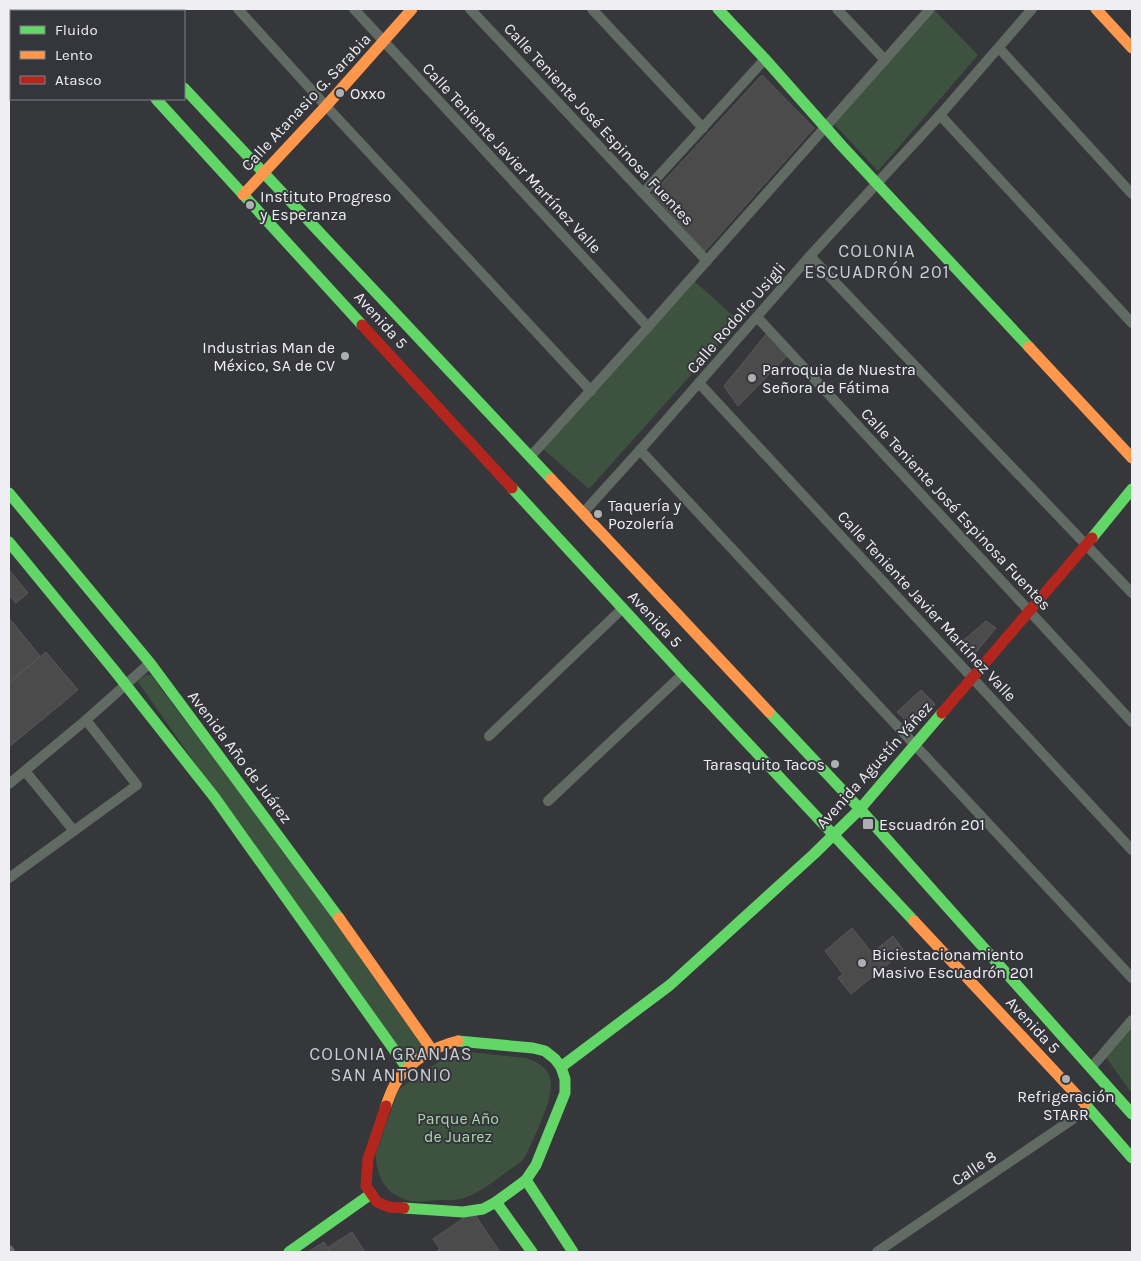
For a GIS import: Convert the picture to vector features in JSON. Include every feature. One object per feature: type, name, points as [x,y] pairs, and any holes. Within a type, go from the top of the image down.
[{"type":"main road","name":"Calle Atanasio G. Sarabia","points":[[243,195],[326,106],[412,9]]},
{"type":"main road","points":[[718,9],[1132,458]]},
{"type":"main road","points":[[1096,9],[1132,48]]},
{"type":"main road","name":"Avenida 5","points":[[185,89],[860,809],[1132,1113]]},
{"type":"main road","name":"Avenida 5","points":[[157,100],[683,674],[1089,1108],[1132,1158]]},
{"type":"main road","name":"Avenida Agustín Yáñez","points":[[562,1067],[670,985],[834,836],[915,745],[1132,489]]},
{"type":"main road","name":"Avenida Año de Juárez","points":[[9,493],[150,663],[340,920],[432,1050]]},
{"type":"main road","points":[[9,542],[126,685],[215,798],[407,1068]]},
{"type":"main road","points":[[458,1041],[533,1048],[545,1052],[562,1067],[565,1079],[564,1093],[536,1165],[526,1180],[496,1202],[483,1209],[463,1212],[389,1207],[377,1202],[371,1194],[366,1186],[368,1159],[391,1091],[407,1068],[432,1050],[458,1041]]},
{"type":"main road","points":[[526,1180],[573,1252]]},
{"type":"main road","points":[[289,1252],[371,1194]]},
{"type":"main road","points":[[496,1202],[532,1252]]},
{"type":"street","points":[[238,9],[591,390]]},
{"type":"street","name":"Calle Teniente Javier Martínez Valle","points":[[354,9],[648,327]]},
{"type":"street","name":"Calle Teniente José Espinosa Fuentes","points":[[470,9],[707,261]]},
{"type":"street","points":[[592,9],[703,128]]},
{"type":"street","points":[[837,9],[885,60]]},
{"type":"street","points":[[530,457],[930,9]]},
{"type":"street","name":"Calle Rodolfo Usigli","points":[[583,514],[810,256],[940,115],[1032,9]]},
{"type":"street","points":[[999,48],[1132,194]]},
{"type":"street","points":[[643,193],[765,59]]},
{"type":"street","points":[[940,115],[1132,323]]},
{"type":"street","points":[[810,256],[1132,593]]},
{"type":"street","name":"Calle Teniente José Espinosa Fuentes","points":[[757,317],[1132,722]]},
{"type":"street","name":"Calle Teniente Javier Martínez Valle","points":[[699,383],[1132,850]]},
{"type":"street","points":[[640,450],[1132,978]]},
{"type":"street","points":[[489,736],[623,608]]},
{"type":"street","points":[[9,784],[86,720],[150,663]]},
{"type":"street","points":[[548,801],[683,674]]},
{"type":"street","points":[[10,874],[74,831],[137,785],[86,720]]},
{"type":"street","points":[[25,771],[74,831]]},
{"type":"street","points":[[1091,1068],[1132,1020]]},
{"type":"street","name":"Calle 8","points":[[877,1252],[1089,1108]]},
{"type":"green space","points":[[935,11],[978,55],[878,171],[834,124]]},
{"type":"green space","points":[[693,280],[739,321],[589,489],[543,449]]},
{"type":"green space","points":[[146,675],[151,675],[430,1047],[406,1064],[138,682]]},
{"type":"green space","points":[[1132,1025],[1132,1094],[1105,1056]]},
{"type":"green space","name":"Parque Año de Juarez","points":[[458,1051],[526,1058],[537,1063],[549,1075],[551,1091],[549,1100],[522,1161],[486,1187],[464,1198],[458,1200],[410,1201],[399,1197],[387,1188],[377,1168],[376,1153],[398,1091],[450,1054]]},
{"type":"building","points":[[762,75],[814,128],[705,251],[652,194]]},
{"type":"building","points":[[767,333],[788,355],[738,406],[724,386]]},
{"type":"building","points":[[9,570],[28,593],[16,603],[9,595]]},
{"type":"building","points":[[9,618],[40,656],[9,683]]},
{"type":"building","points":[[986,621],[996,628],[972,657],[957,646]]},
{"type":"building","points":[[46,652],[78,690],[9,747],[9,683]]},
{"type":"building","points":[[921,690],[935,704],[915,729],[897,712]]},
{"type":"building","name":"Biciestacionamiento Masivo Escuadrón 201","points":[[852,928],[872,953],[893,936],[904,951],[851,994],[838,978],[843,974],[825,951]]},
{"type":"building","points":[[473,1212],[500,1252],[436,1252],[440,1249],[433,1239]]},
{"type":"building","points":[[352,1232],[365,1252],[330,1252],[327,1248]]},
{"type":"building","points":[[324,1242],[330,1252],[308,1252]]},
{"type":"traffic: fast","points":[[718,9],[842,146],[1029,347]]},
{"type":"traffic: fast","points":[[185,89],[551,479]]},
{"type":"traffic: fast","points":[[157,100],[362,325]]},
{"type":"traffic: fast","points":[[512,488],[914,921]]},
{"type":"traffic: fast","points":[[1092,538],[1132,489]]},
{"type":"traffic: fast","points":[[9,493],[150,663],[339,918]]},
{"type":"traffic: fast","points":[[9,542],[114,670],[215,798],[407,1068]]},
{"type":"traffic: fast","points":[[769,712],[860,809],[1132,1114]]},
{"type":"traffic: fast","points":[[561,1067],[670,985],[814,854],[860,809],[942,713]]},
{"type":"traffic: fast","points":[[404,1208],[463,1212],[483,1209],[496,1202],[526,1180],[536,1165],[565,1093],[565,1079],[561,1067],[545,1051],[533,1048],[458,1041]]},
{"type":"traffic: fast","points":[[1085,1104],[1132,1158]]},
{"type":"traffic: fast","points":[[526,1180],[573,1252]]},
{"type":"traffic: fast","points":[[289,1252],[371,1194]]},
{"type":"traffic: fast","points":[[496,1202],[532,1252]]},
{"type":"traffic: slow","points":[[243,195],[326,106],[412,9]]},
{"type":"traffic: slow","points":[[1096,9],[1132,48]]},
{"type":"traffic: slow","points":[[1029,347],[1132,458]]},
{"type":"traffic: slow","points":[[551,479],[769,712]]},
{"type":"traffic: slow","points":[[339,918],[432,1050]]},
{"type":"traffic: slow","points":[[914,921],[1085,1104]]},
{"type":"traffic: slow","points":[[386,1106],[395,1084],[409,1067],[424,1055],[449,1043],[458,1041]]},
{"type":"traffic: jam","points":[[362,325],[512,488]]},
{"type":"traffic: jam","points":[[942,713],[1092,538]]},
{"type":"traffic: jam","points":[[386,1106],[368,1159],[366,1186],[377,1202],[389,1207],[404,1208]]},
{"type":"place","name":"Oxxo","points":[[340,93]]},
{"type":"place","name":"Instituto Progreso y Esperanza","points":[[250,205]]},
{"type":"place","name":"Industrias Man de México, SA de CV","points":[[345,356]]},
{"type":"place","name":"Parroquia de Nuestra Señora de Fátima","points":[[752,378]]},
{"type":"place","name":"Taquería y Pozolería","points":[[598,514]]},
{"type":"place","name":"Tarasquito Tacos","points":[[835,764]]},
{"type":"place","name":"Escuadrón 201","points":[[868,824]]},
{"type":"place","name":"Biciestacionamiento Masivo Escuadrón 201","points":[[862,963]]},
{"type":"place","name":"Refrigeración STARR","points":[[1066,1079]]},
{"type":"district","name":"COLONIA ESCUADRÓN 201","points":[[877,261]]},
{"type":"district","name":"COLONIA GRANJAS SAN ANTONIO","points":[[391,1064]]}]
